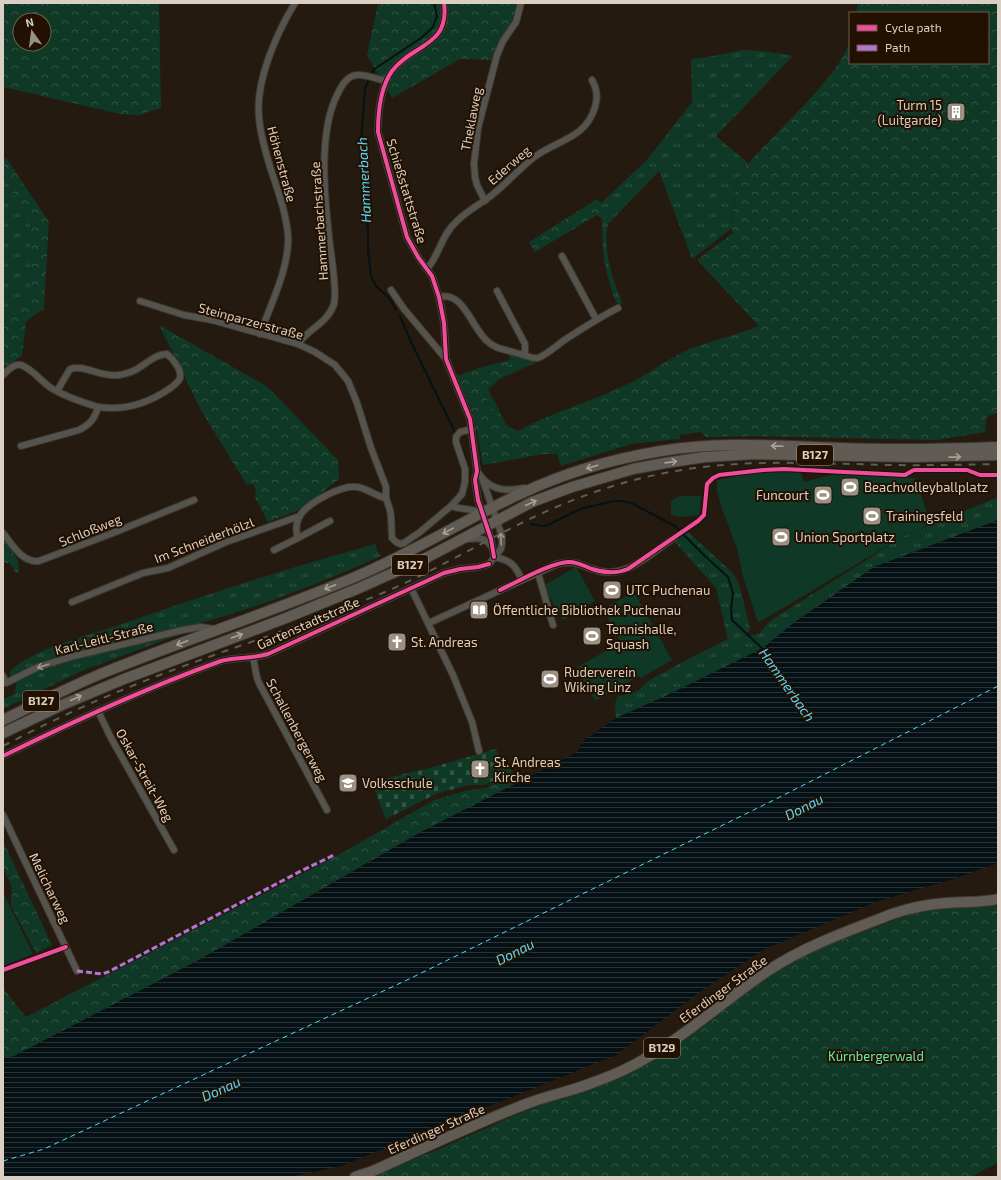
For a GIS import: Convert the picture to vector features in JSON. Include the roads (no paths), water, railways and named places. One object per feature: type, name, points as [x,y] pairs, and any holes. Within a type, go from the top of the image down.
[{"type":"main road","name":"B127","points":[[3,720],[100,674],[334,586],[418,548],[482,513],[537,486],[566,475],[609,462],[642,454],[693,447],[768,445],[889,449],[998,447]]},
{"type":"main road","name":"B127","points":[[3,733],[62,705],[124,679],[286,618],[357,589],[424,559],[532,502],[590,481],[633,469],[688,459],[723,456],[771,454],[870,457],[998,455]]},
{"type":"main road","name":"Eferdinger Straße","points":[[356,1177],[373,1171],[510,1110],[590,1084],[625,1069],[670,1043],[771,969],[809,948],[907,909],[930,904],[982,902],[998,899]]},
{"type":"street","name":"Höhenstraße","points":[[260,334],[284,265],[288,235],[284,212],[261,131],[258,116],[259,94],[263,75],[280,30],[295,3]]},
{"type":"street","name":"Schießstattstraße","points":[[444,3],[445,17],[443,26],[439,33],[425,46],[405,58],[396,66],[386,81],[378,117],[378,132],[380,144],[407,237],[418,257],[432,276],[439,297],[444,323],[446,359],[468,411],[472,429],[477,471],[475,480],[482,513]]},
{"type":"street","name":"Theklaweg","points":[[485,200],[477,185],[475,177],[475,149],[482,109],[497,55],[503,41],[516,22],[521,3]]},
{"type":"street","name":"Hammerbachstraße","points":[[298,344],[325,319],[334,304],[335,297],[325,176],[327,127],[329,115],[341,86],[351,76],[363,75],[386,81]]},
{"type":"street","name":"Ederweg","points":[[427,269],[450,228],[467,212],[485,200],[536,156],[550,147],[571,137],[584,128],[594,112],[596,102],[595,86],[592,80]]},
{"type":"street","points":[[562,256],[596,320]]},
{"type":"street","points":[[391,290],[404,309],[446,359]]},
{"type":"street","points":[[497,291],[525,343],[525,355]]},
{"type":"street","points":[[439,297],[446,295],[455,298],[461,303],[484,339],[491,344],[498,348],[534,358],[543,355],[596,320],[618,308]]},
{"type":"street","name":"Steinparzerstraße","points":[[140,301],[184,315],[212,320],[298,344],[315,352],[335,365],[348,381],[386,487],[386,498],[390,510],[393,540],[400,544],[404,543],[420,532]]},
{"type":"street","points":[[3,375],[13,366],[21,365],[57,391],[76,401],[111,409],[152,400],[175,385],[180,379],[180,372],[173,360],[167,354],[160,354],[136,370],[118,375],[101,375],[77,367],[70,369],[57,391]]},
{"type":"street","points":[[21,446],[79,430],[93,420],[98,407]]},
{"type":"street","points":[[418,548],[420,532],[451,506],[462,494],[465,482],[463,462],[456,442],[458,435],[472,429]]},
{"type":"street","name":"Schießstattstraße","points":[[477,471],[482,478],[492,508]]},
{"type":"street","points":[[482,478],[491,486],[505,490],[537,486]]},
{"type":"street","name":"Im Schneiderhölzl","points":[[72,602],[143,573],[168,568],[226,542],[300,516],[320,499],[348,486],[359,487],[386,498]]},
{"type":"street","name":"Schloßweg","points":[[3,533],[16,550],[28,560],[33,562],[39,561],[194,500]]},
{"type":"street","points":[[451,506],[475,510],[482,513],[494,557]]},
{"type":"street","points":[[492,508],[501,534],[502,544],[501,549],[494,557]]},
{"type":"street","points":[[298,538],[296,527],[300,516]]},
{"type":"street","points":[[274,550],[330,521]]},
{"type":"street","points":[[462,539],[482,538],[492,547]]},
{"type":"street","points":[[429,623],[538,573],[552,565],[569,562],[578,563],[608,573],[619,572],[628,569],[674,538]]},
{"type":"street","points":[[494,557],[510,562],[522,580]]},
{"type":"street","name":"Gartenstadtstraße","points":[[3,756],[148,689],[233,658],[254,657],[275,651],[411,588],[452,571],[489,564],[494,557]]},
{"type":"street","points":[[538,573],[553,625]]},
{"type":"street","points":[[411,588],[453,675],[472,722],[479,751]]},
{"type":"street","name":"Karl-Leitl-Straße","points":[[3,676],[6,683],[38,667],[74,656],[183,630],[201,627],[217,630]]},
{"type":"street","name":"Schallenbergerweg","points":[[254,657],[259,683],[327,810]]},
{"type":"street","name":"Oskar-Streit-Weg","points":[[98,711],[174,850]]},
{"type":"street","name":"Melicharweg","points":[[3,814],[77,971]]},
{"type":"water","name":"Donau","points":[[998,520],[998,863],[950,880],[878,901],[763,950],[701,991],[616,1055],[341,1166],[289,1177],[3,1177],[3,1059],[14,1056],[197,961],[421,832],[577,752],[583,741],[616,718],[670,694],[763,648],[795,622],[874,567]]},
{"type":"waterway","name":"Hammerbach","points":[[396,310],[390,299],[377,287],[371,277],[368,249],[368,229],[364,206],[365,177],[360,153],[365,89],[373,70],[421,38],[433,27],[437,16],[434,3]]},
{"type":"waterway","name":"Hammerbach","points":[[400,316],[411,342],[456,434]]},
{"type":"waterway","name":"Hammerbach","points":[[458,438],[466,459]]},
{"type":"waterway","name":"Hammerbach","points":[[531,524],[544,526],[580,509],[613,501],[622,501],[631,503],[675,526],[728,577],[733,593],[731,609],[732,620],[764,650]]},
{"type":"railway","points":[[3,746],[69,713],[120,691],[199,660],[324,616],[385,592],[536,516],[570,501],[622,483],[658,474],[721,465],[788,463],[909,465],[998,464]]},
{"type":"place","name":"Turm 15 (Luitgarde)","points":[[956,112]]},
{"type":"place","name":"Beachvolleyballplatz","points":[[850,487]]},
{"type":"place","name":"Funcourt","points":[[823,495]]},
{"type":"place","name":"Trainingsfeld","points":[[872,516]]},
{"type":"place","name":"Union Sportplatz","points":[[781,537]]},
{"type":"place","name":"UTC Puchenau","points":[[612,590]]},
{"type":"place","name":"Öffentliche Bibliothek Puchenau","points":[[479,610]]},
{"type":"place","name":"Tennishalle, Squash","points":[[592,636]]},
{"type":"place","name":"St. Andreas","points":[[397,642]]},
{"type":"place","name":"Ruderverein Wiking Linz","points":[[550,679]]},
{"type":"place","name":"St. Andreas Kirche","points":[[480,769]]},
{"type":"place","name":"Volksschule","points":[[348,783]]},
{"type":"park label","name":"Kürnbergerwald","points":[[876,1056]]}]
